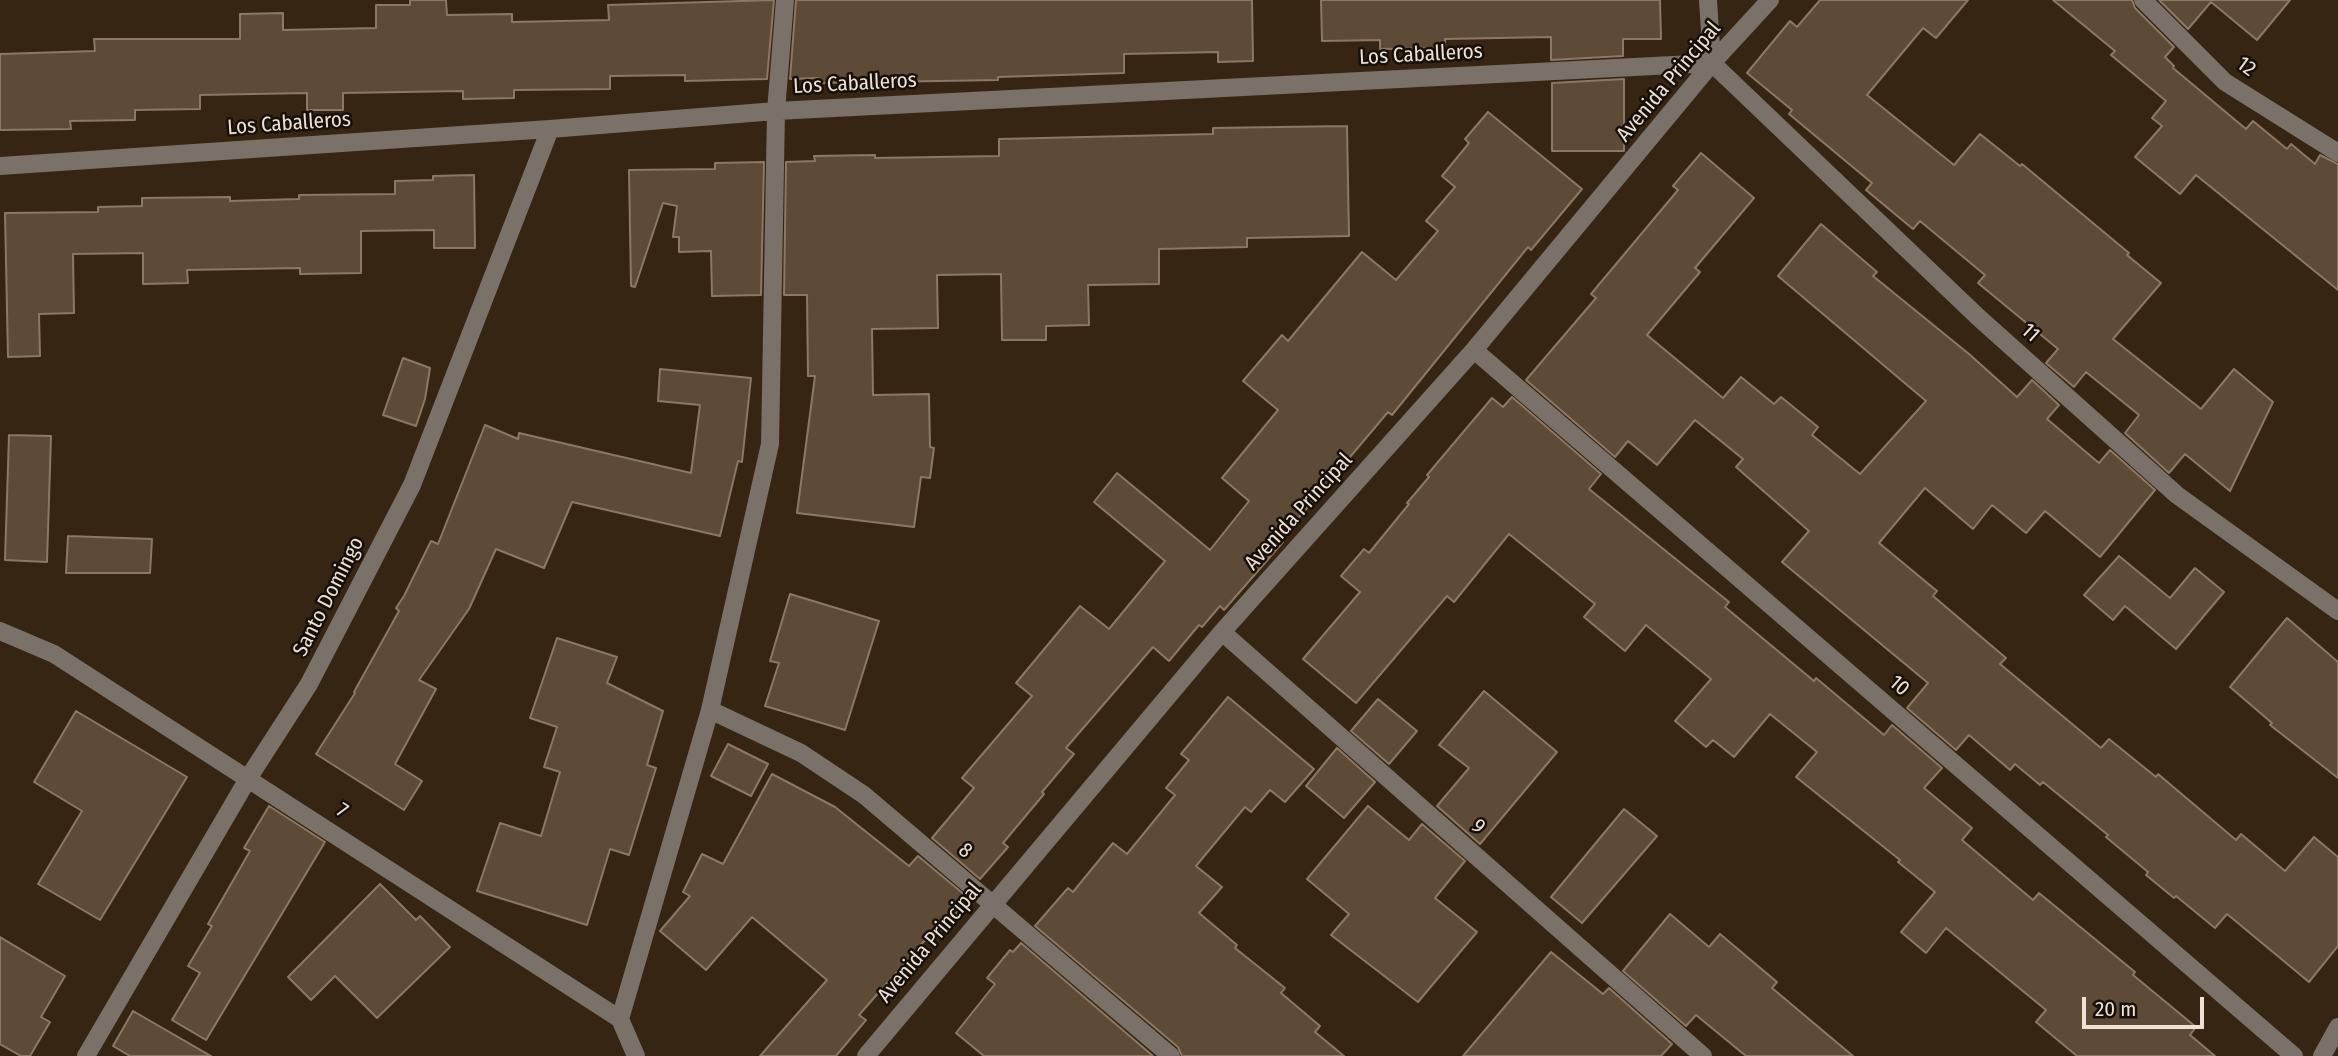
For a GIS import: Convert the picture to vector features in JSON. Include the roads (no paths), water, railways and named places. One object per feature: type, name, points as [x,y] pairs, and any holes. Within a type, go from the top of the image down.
[{"type":"street","points":[[636,1056],[620,1018],[710,710],[770,444],[776,111],[785,0]]},
{"type":"street","points":[[1708,0],[1712,64]]},
{"type":"street","name":"Avenida Principal","points":[[866,1056],[1222,632],[1474,350],[1712,64],[1770,0]]},
{"type":"street","name":"12","points":[[2143,0],[2225,82],[2338,153]]},
{"type":"street","name":"Los Caballeros","points":[[0,166],[776,111],[1712,64]]},
{"type":"street","name":"11","points":[[1712,64],[1979,317],[2177,495],[2338,611]]},
{"type":"street","name":"Santo Domingo","points":[[86,1056],[249,777],[309,684],[412,485],[550,129]]},
{"type":"street","name":"10","points":[[1474,350],[2294,1056]]},
{"type":"street","name":"7","points":[[0,631],[54,654],[620,1018]]},
{"type":"street","name":"9","points":[[1222,632],[1703,1056]]},
{"type":"street","name":"8","points":[[710,710],[801,753],[863,795],[1171,1056]]},
{"type":"street","points":[[2322,1056],[2338,1027]]}]
